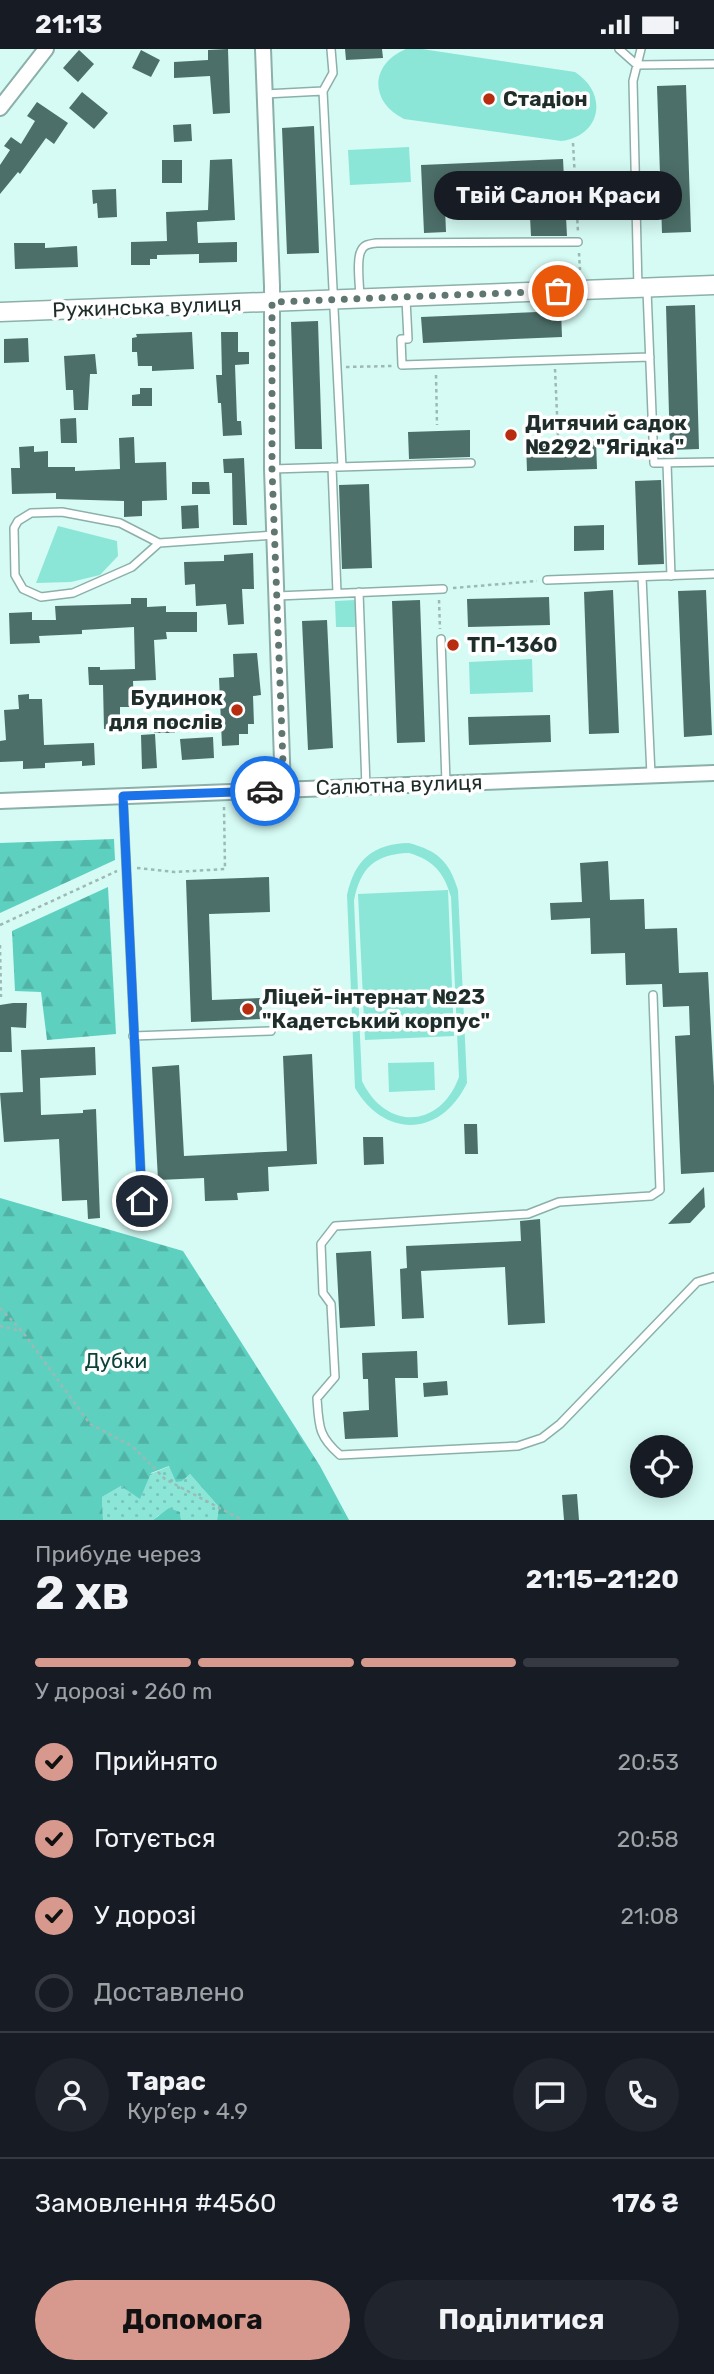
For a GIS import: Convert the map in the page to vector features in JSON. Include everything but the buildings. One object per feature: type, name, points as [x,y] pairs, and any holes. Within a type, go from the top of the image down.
[{"type":"street","points":[[0,108],[46,49]]},
{"type":"street","points":[[262,49],[272,302],[272,469],[284,790]]},
{"type":"street","name":"Ружинська вулиця","points":[[0,312],[714,285]]},
{"type":"street","name":"Салютна вулиця","points":[[0,801],[714,773]]},
{"type":"lane","points":[[331,49],[333,73],[323,91],[342,467]]},
{"type":"lane","points":[[619,49],[637,65],[714,64]]},
{"type":"lane","points":[[641,49],[633,81],[642,288],[650,357],[654,463],[714,462]]},
{"type":"lane","points":[[264,94],[323,91]]},
{"type":"lane","points":[[360,299],[360,251],[366,245],[578,242]]},
{"type":"lane","points":[[405,297],[408,339],[401,339],[402,365],[650,357]]},
{"type":"lane","points":[[272,469],[471,463]]},
{"type":"lane","points":[[667,463],[671,576]]},
{"type":"lane","points":[[332,467],[337,593]]},
{"type":"lane","points":[[159,543],[132,567],[73,593],[40,597],[23,589],[15,575],[14,528],[19,520],[31,513],[62,512],[120,523],[159,543],[275,535]]},
{"type":"lane","points":[[547,580],[714,575]]},
{"type":"lane","points":[[642,577],[651,775]]},
{"type":"lane","points":[[276,596],[441,589]]},
{"type":"lane","points":[[359,592],[366,786]]},
{"type":"lane","points":[[441,639],[446,783]]},
{"type":"lane","points":[[123,796],[132,1036],[142,1201]]},
{"type":"lane","points":[[653,995],[660,1190],[651,1196],[559,1202],[528,1214],[335,1226],[321,1244],[323,1293],[331,1304],[335,1377],[317,1398],[319,1425],[324,1442],[340,1455],[518,1446],[542,1438],[560,1424],[697,1282],[714,1277]]},
{"type":"lane","points":[[132,1036],[271,1031]]},
{"type":"path","points":[[573,143],[580,271]]},
{"type":"path","points":[[554,360],[558,436]]},
{"type":"path","points":[[435,364],[437,425]]},
{"type":"path","points":[[336,368],[402,365]]},
{"type":"path","points":[[441,639],[441,589],[547,580]]},
{"type":"path","points":[[0,925],[125,867],[175,872],[225,869],[223,807]]},
{"type":"path","points":[[0,946],[1,996]]},
{"type":"path","points":[[0,1308],[22,1331],[90,1424],[132,1445],[165,1479],[242,1520]]},
{"type":"path","points":[[0,1326],[22,1331]]},
{"type":"green space","name":"Стадіон","points":[[406,49],[422,49],[575,72],[593,91],[596,113],[585,131],[574,138],[561,141],[404,119],[384,103],[378,83],[386,64]]},
{"type":"green space","points":[[409,147],[411,182],[350,185],[348,150]]},
{"type":"green space","points":[[58,526],[117,541],[118,556],[100,575],[71,582],[36,583]]},
{"type":"green space","points":[[355,600],[355,627],[336,627],[335,601]]},
{"type":"green space","points":[[532,659],[533,692],[470,694],[469,662]]},
{"type":"green space","points":[[114,839],[115,860],[0,913],[0,843]]},
{"type":"green space","points":[[409,843],[435,854],[446,864],[458,890],[467,1083],[456,1101],[443,1114],[428,1122],[412,1125],[397,1123],[382,1116],[367,1105],[355,1088],[347,895],[350,882],[361,863],[376,850]],"holes":[[[409,853],[425,859],[436,868],[451,897],[459,1077],[439,1107],[412,1117],[385,1109],[372,1097],[362,1081],[354,901],[360,880],[371,865],[387,856]]]},
{"type":"green space","points":[[108,887],[116,1034],[47,1040],[41,992],[15,991],[12,931]]},
{"type":"green space","points":[[448,890],[454,1036],[365,1040],[358,894]]},
{"type":"green space","points":[[434,1062],[435,1090],[389,1092],[388,1063]]},
{"type":"green space","name":"Дубки","points":[[0,1198],[183,1251],[320,1466],[349,1520],[217,1520],[219,1507],[190,1474],[182,1481],[176,1482],[169,1466],[151,1473],[140,1499],[121,1486],[102,1497],[103,1520],[0,1520]]},
{"type":"green space","points":[[170,1466],[182,1481],[190,1474],[219,1507],[217,1520],[181,1520],[180,1512],[159,1515],[153,1520],[103,1520],[102,1497],[121,1486]]},
{"type":"green space","points":[[169,1508],[180,1512],[181,1520],[153,1520]]},
{"type":"way so far","points":[[265,791],[284,790],[272,469],[272,302],[558,291]]},
{"type":"place","name":"Стадіон","points":[[489,99]]},
{"type":"place","name":"Твій Салон Краси","points":[[558,291]]},
{"type":"place","name":"Дитячий садок №292 \"Ягідка\"","points":[[511,435]]},
{"type":"place","name":"ТП-1360","points":[[453,645]]},
{"type":"place","name":"Будинок для послів","points":[[237,710]]},
{"type":"place","name":"Ліцей-інтернат №23 \"Кадетський корпус\"","points":[[248,1009]]},
{"type":"route","points":[[142,1201],[132,1036],[123,796],[265,791]]}]
